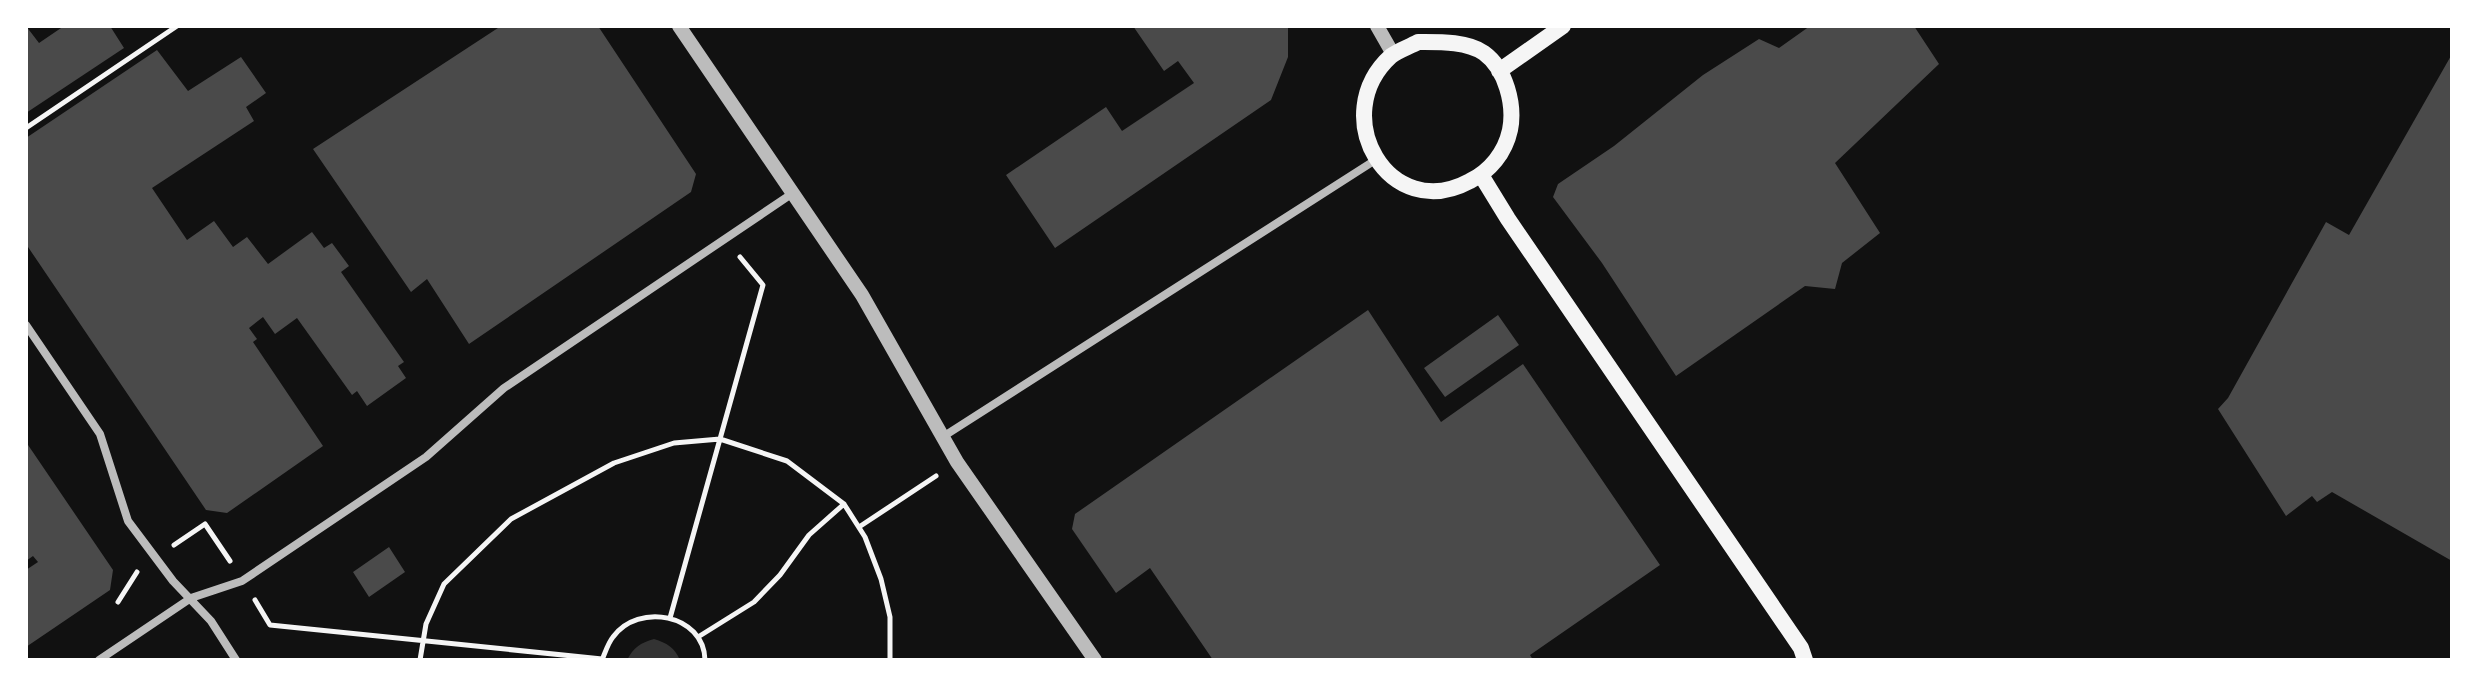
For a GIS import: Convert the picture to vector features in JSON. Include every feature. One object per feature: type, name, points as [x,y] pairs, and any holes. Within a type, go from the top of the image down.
[{"type":"main road","points":[[1499,71],[1563,26]]},
{"type":"main road","points":[[1418,42],[1441,42],[1484,53],[1499,71],[1509,93],[1512,119],[1507,143],[1481,175],[1461,186],[1419,190],[1396,181],[1377,159],[1368,142],[1362,117],[1367,93],[1379,70],[1393,54],[1418,42]]},
{"type":"main road","points":[[1481,175],[1801,648],[1805,660]]},
{"type":"street","points":[[679,26],[862,295],[941,438],[1095,660]]},
{"type":"street","points":[[1377,26],[1393,54]]},
{"type":"street","points":[[941,438],[1377,159]]},
{"type":"street","points":[[99,660],[191,598],[242,581],[426,457],[504,388],[794,192]]},
{"type":"street","points":[[26,325],[100,434],[128,521],[173,581],[211,621],[236,660]]},
{"type":"path","points":[[26,128],[177,26]]},
{"type":"path","points":[[670,618],[763,285],[725,237]]},
{"type":"path","points":[[420,660],[422,640],[444,584],[511,519],[614,463],[674,443],[720,439],[787,461],[844,504],[859,527],[881,579],[890,617],[890,660]]},
{"type":"path","points":[[859,527],[957,462]]},
{"type":"path","points":[[698,637],[754,602],[780,575],[809,535],[844,504]]},
{"type":"path","points":[[221,548],[270,625],[602,659],[613,635],[628,623],[647,616],[670,618],[686,624],[698,637],[705,651],[705,660]]},
{"type":"shaded area","points":[[654,639],[670,646],[680,660],[627,660],[638,646]]},
{"type":"building","points":[[26,26],[39,43],[64,26],[110,26],[124,48],[26,113]]},
{"type":"building","points":[[501,26],[598,26],[696,174],[691,192],[469,344],[427,279],[411,292],[313,149]]},
{"type":"building","points":[[1133,26],[1288,26],[1288,57],[1271,100],[1055,248],[1006,175],[1106,107],[1122,131],[1194,83],[1178,61],[1164,71]]},
{"type":"building","points":[[1810,26],[1914,26],[1939,64],[1835,163],[1880,233],[1842,263],[1835,289],[1805,286],[1676,376],[1602,263],[1553,197],[1558,184],[1614,146],[1703,75],[1759,39],[1779,48]]},
{"type":"building","points":[[157,50],[188,91],[241,57],[266,93],[246,107],[254,121],[152,188],[187,240],[214,221],[233,247],[247,237],[268,264],[312,232],[324,248],[332,243],[349,266],[341,272],[404,362],[398,366],[406,378],[367,406],[357,391],[352,395],[297,318],[275,334],[263,317],[249,328],[257,339],[253,342],[323,446],[227,513],[206,510],[26,244],[26,138]]},
{"type":"building","points":[[2452,54],[2452,561],[2332,492],[2317,502],[2312,496],[2286,516],[2218,409],[2228,398],[2326,222],[2349,235]]},
{"type":"building","points":[[1368,310],[1441,422],[1523,364],[1660,565],[1530,655],[1533,660],[1213,660],[1150,568],[1116,593],[1072,529],[1075,514]]},
{"type":"building","points":[[1498,315],[1519,345],[1445,397],[1424,368]]},
{"type":"building","points":[[26,442],[113,570],[110,590],[26,647],[26,570],[38,562],[33,556],[26,561]]},
{"type":"building","points":[[389,547],[405,572],[369,597],[353,572]]}]
